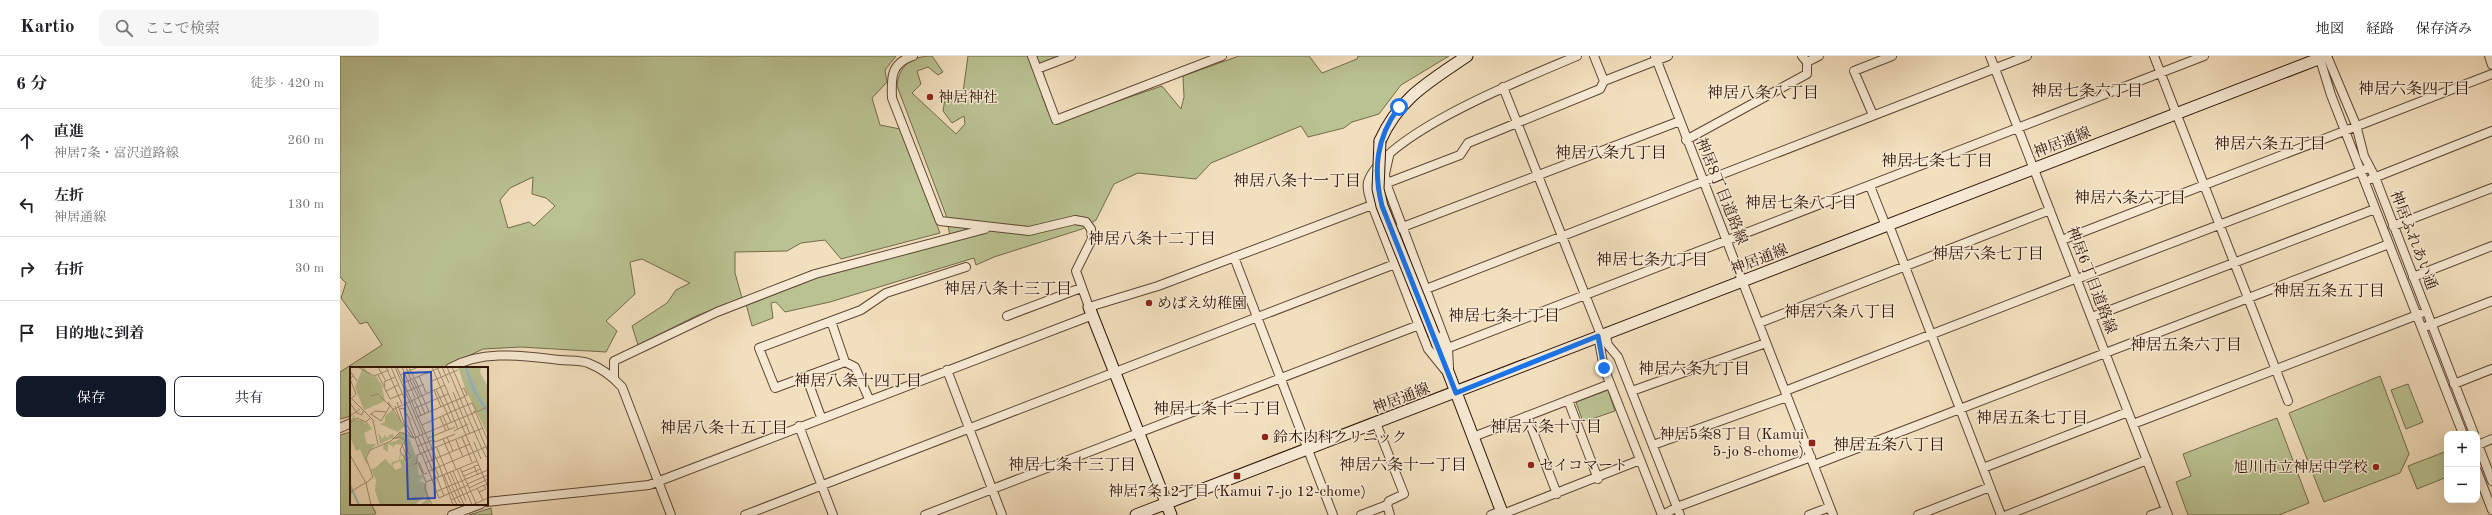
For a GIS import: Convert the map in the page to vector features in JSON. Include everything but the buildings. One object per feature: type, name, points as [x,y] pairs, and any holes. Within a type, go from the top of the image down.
[{"type":"street","points":[[913,56],[904,59],[893,69],[891,80],[892,98],[940,221],[990,228],[1029,231],[1075,220],[1086,222],[1091,229],[1092,240],[1076,271],[1081,288],[1140,433],[1171,515]]},
{"type":"street","points":[[1032,56],[1056,120],[1222,56]]},
{"type":"street","points":[[1037,69],[1071,56]]},
{"type":"street","points":[[1467,56],[1412,94],[1390,120],[1380,142],[1378,190],[1382,206],[1434,335],[1473,437],[1500,514],[1598,479],[1640,460]]},
{"type":"street","points":[[1450,378],[1428,349],[1372,205],[1367,184],[1372,172],[1408,137],[1503,87],[1577,56]]},
{"type":"street","points":[[1594,56],[1604,81]]},
{"type":"street","points":[[1368,191],[1460,155],[1468,143],[1600,88],[1604,81],[1656,58],[1668,56]]},
{"type":"street","points":[[1686,140],[1807,74],[1804,59],[1819,56]]},
{"type":"street","points":[[1873,116],[1854,71],[1892,56]]},
{"type":"street","name":"神居6丁目道路線","points":[[1990,56],[2167,512]]},
{"type":"street","points":[[1426,289],[1703,180],[2027,56]]},
{"type":"street","points":[[2154,56],[2204,186],[2221,225],[2288,401]]},
{"type":"street","points":[[1448,348],[1586,296],[1726,240],[1870,186],[2204,56]]},
{"type":"street","points":[[2489,56],[2492,65]]},
{"type":"street","name":"神居通線","points":[[1136,515],[1456,393],[1601,335],[2323,57]]},
{"type":"street","name":"神居ふれあい通","points":[[2323,57],[2356,126],[2370,167],[2473,431]]},
{"type":"street","name":"神居ふれあい通","points":[[2323,57],[2345,130],[2461,431]]},
{"type":"street","name":"神居8丁目道路線","points":[[1656,58],[1686,140],[1743,281],[1831,511]]},
{"type":"street","points":[[2062,240],[2492,74]]},
{"type":"street","points":[[1503,87],[1601,335],[1618,357],[1679,511]]},
{"type":"street","points":[[1384,234],[1680,121]]},
{"type":"street","points":[[2365,181],[2492,132]]},
{"type":"street","points":[[1390,153],[1386,166],[1386,183],[1448,348],[1450,378]]},
{"type":"street","points":[[1653,445],[1786,394],[1931,335],[2370,167]]},
{"type":"street","points":[[1870,186],[1904,266],[2001,515]]},
{"type":"street","points":[[2393,226],[2492,188]]},
{"type":"street","points":[[488,502],[649,485],[821,417],[947,370],[1091,311],[1372,205]]},
{"type":"street","points":[[2092,317],[2235,264],[2375,208]]},
{"type":"street","points":[[1759,323],[2050,210]]},
{"type":"street","points":[[614,377],[614,361],[717,312],[815,274],[990,228]]},
{"type":"street","points":[[1601,335],[1604,368],[1662,515],[1679,511],[1960,408],[2249,299],[2389,244]]},
{"type":"street","points":[[2413,277],[2492,246]]},
{"type":"street","points":[[1234,257],[1333,515]]},
{"type":"street","points":[[2396,263],[2406,258]]},
{"type":"street","points":[[745,515],[1395,264]]},
{"type":"street","points":[[845,362],[775,388],[759,348],[860,310],[886,293],[966,266]]},
{"type":"street","points":[[1007,316],[1081,288]]},
{"type":"street","points":[[2422,328],[2492,301]]},
{"type":"street","points":[[2133,424],[2426,311]]},
{"type":"street","points":[[831,321],[845,362],[855,367],[869,399]]},
{"type":"street","points":[[925,515],[1419,325]]},
{"type":"street","points":[[1632,391],[1766,342]]},
{"type":"street","points":[[452,367],[461,362],[486,356],[511,356],[587,363],[614,377],[622,387],[671,515]]},
{"type":"street","points":[[2454,384],[2492,369]]},
{"type":"street","points":[[947,370],[1002,515]]},
{"type":"street","points":[[806,376],[821,417]]},
{"type":"street","points":[[1473,437],[1610,384]]},
{"type":"street","points":[[1568,400],[1598,479]]},
{"type":"street","points":[[1983,468],[2128,412]]},
{"type":"street","points":[[1527,416],[1557,494]]},
{"type":"street","points":[[340,428],[350,423]]},
{"type":"street","points":[[1361,515],[1387,505],[1389,501],[1404,494],[1376,423]]},
{"type":"street","points":[[799,426],[833,515]]},
{"type":"street","points":[[2480,443],[2492,439]]},
{"type":"street","points":[[2480,451],[2492,481]]},
{"type":"street","points":[[2007,515],[2147,460]]},
{"type":"street","points":[[2480,478],[2489,497],[2492,510]]},
{"type":"street","points":[[1918,515],[1990,487]]},
{"type":"street","points":[[452,515],[478,505]]},
{"type":"street","points":[[1387,505],[1390,515]]},
{"type":"street","points":[[1809,515],[1831,511]]},
{"type":"street","points":[[2151,515],[2167,512]]},
{"type":"green space","points":[[340,56],[896,56],[885,70],[887,82],[872,98],[880,125],[900,129],[940,233],[841,259],[825,240],[801,243],[787,251],[735,252],[735,273],[742,298],[696,316],[638,345],[632,326],[667,303],[676,290],[690,283],[642,259],[630,262],[635,294],[606,321],[617,331],[606,352],[521,347],[483,349],[445,367],[350,367],[350,416],[340,419],[340,372],[382,345],[367,322],[360,324],[341,298],[346,283],[340,277]],"holes":[[[533,177],[532,194],[546,198],[555,206],[534,226],[529,222],[508,228],[500,200],[510,188]]]},
{"type":"green space","points":[[932,56],[943,72],[938,75],[928,67],[917,71],[921,84],[912,93],[956,134],[965,124],[964,116],[952,123],[943,111],[945,99],[963,92],[968,56],[1058,56],[1041,63],[1048,91],[1042,96],[1053,123],[1162,86],[1181,109],[1184,97],[1183,76],[1239,56],[1309,56],[1322,73],[1357,59],[1358,56],[1449,56],[1401,85],[1379,114],[1352,122],[1344,128],[1308,137],[1301,126],[1211,163],[1196,179],[1138,173],[1114,184],[1096,220],[1082,229],[994,257],[976,265],[974,258],[830,302],[785,312],[776,302],[771,303],[773,318],[752,326],[746,304],[816,278],[951,241],[946,215],[897,86],[900,73],[907,64],[918,58]]},
{"type":"green space","points":[[2380,376],[2409,454],[2400,473],[2324,502],[2289,413]]},
{"type":"green space","points":[[2408,384],[2423,422],[2406,429],[2391,390]]},
{"type":"green space","points":[[1608,390],[1615,411],[1583,422],[1576,402]]},
{"type":"green space","points":[[2277,418],[2309,503],[2279,515],[2188,515],[2176,482],[2191,476],[2183,454]]},
{"type":"green space","points":[[350,432],[350,505],[372,505],[376,513],[374,515],[340,515],[340,435]]},
{"type":"green space","points":[[2444,452],[2444,478],[2417,489],[2408,466]]},
{"type":"green space","points":[[491,508],[492,515],[469,515]]},
{"type":"place","name":"神居神社","points":[[930,97]]},
{"type":"place","name":"めばえ幼稚園","points":[[1149,303]]},
{"type":"place","name":"鈴木内科クリニック","points":[[1265,437]]},
{"type":"place","name":"神居5条8丁目 (Kamui 5-jo 8-chome)","points":[[1812,443]]},
{"type":"place","name":"セイコマート","points":[[1531,465]]},
{"type":"place","name":"旭川市立神居中学校","points":[[2376,467]]},
{"type":"place","name":"神居7条12丁目 (Kamui 7-jo 12-chome)","points":[[1237,476]]},
{"type":"district","name":"神居六条四丁目","points":[[2414,88]]},
{"type":"district","name":"神居七条六丁目","points":[[2087,90]]},
{"type":"district","name":"神居八条八丁目","points":[[1763,92]]},
{"type":"district","name":"神居六条五丁目","points":[[2270,143]]},
{"type":"district","name":"神居八条九丁目","points":[[1611,152]]},
{"type":"district","name":"神居七条七丁目","points":[[1937,160]]},
{"type":"district","name":"神居八条十一丁目","points":[[1297,180]]},
{"type":"district","name":"神居六条六丁目","points":[[2130,197]]},
{"type":"district","name":"神居七条八丁目","points":[[1801,202]]},
{"type":"district","name":"神居八条十二丁目","points":[[1152,238]]},
{"type":"district","name":"神居六条七丁目","points":[[1988,253]]},
{"type":"district","name":"神居七条九丁目","points":[[1652,259]]},
{"type":"district","name":"神居八条十三丁目","points":[[1008,288]]},
{"type":"district","name":"神居五条五丁目","points":[[2329,290]]},
{"type":"district","name":"神居六条八丁目","points":[[1840,311]]},
{"type":"district","name":"神居七条十丁目","points":[[1504,315]]},
{"type":"district","name":"神居五条六丁目","points":[[2186,344]]},
{"type":"district","name":"神居六条九丁目","points":[[1694,368]]},
{"type":"district","name":"神居八条十四丁目","points":[[858,380]]},
{"type":"district","name":"神居七条十二丁目","points":[[1217,408]]},
{"type":"district","name":"神居五条七丁目","points":[[2032,417]]},
{"type":"district","name":"神居六条十丁目","points":[[1546,426]]},
{"type":"district","name":"神居八条十五丁目","points":[[724,427]]},
{"type":"district","name":"神居五条八丁目","points":[[1889,444]]},
{"type":"district","name":"神居七条十三丁目","points":[[1072,464]]},
{"type":"district","name":"神居六条十一丁目","points":[[1403,464]]},
{"type":"route","points":[[1399,107],[1390,120],[1380,142],[1377,174],[1378,190],[1382,206],[1456,393],[1598,336],[1602,348],[1604,368]]}]
